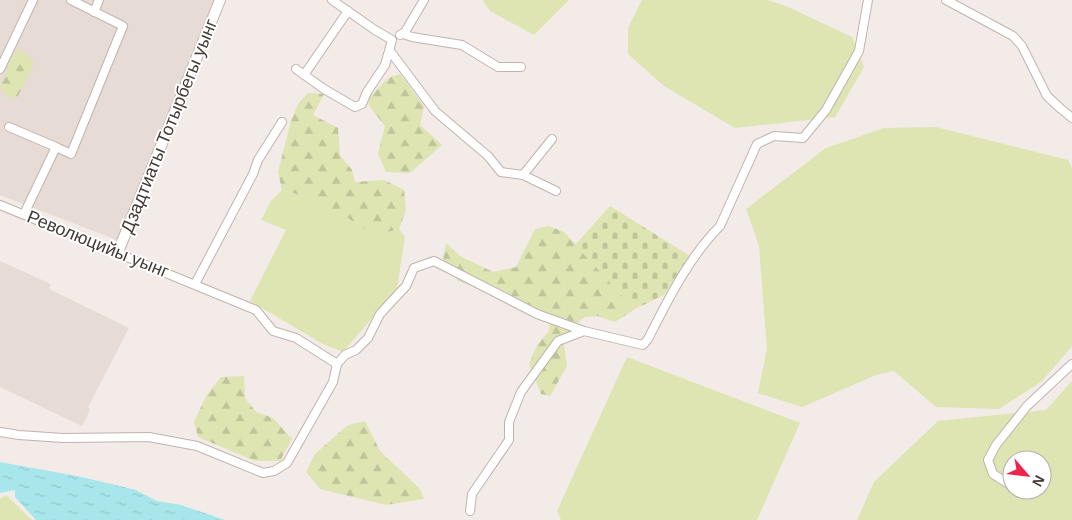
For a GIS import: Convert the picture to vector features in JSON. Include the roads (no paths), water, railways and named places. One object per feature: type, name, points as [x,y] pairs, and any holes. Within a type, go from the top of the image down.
[{"type":"street","points":[[0,69],[33,0]]},
{"type":"street","points":[[9,127],[71,154],[124,26],[71,0]]},
{"type":"street","points":[[94,12],[99,0]]},
{"type":"street","name":"Дзадтиаты Тотырбегы уынг","points":[[118,252],[220,0]]},
{"type":"street","points":[[332,0],[392,40]]},
{"type":"street","points":[[392,40],[405,32],[424,0]]},
{"type":"street","points":[[0,432],[63,438],[150,437],[197,446],[263,472],[274,471],[287,463],[333,382],[338,364],[345,355],[356,350],[368,338],[380,314],[406,286],[414,268],[434,260],[537,314],[584,330],[644,345],[677,284],[711,235],[720,226],[757,144],[774,136],[803,138],[826,110],[859,52],[868,0]]},
{"type":"street","points":[[946,0],[1013,36],[1022,46],[1047,96],[1072,118]]},
{"type":"street","points":[[304,74],[348,10]]},
{"type":"street","points":[[403,34],[462,45],[498,66],[521,67]]},
{"type":"street","points":[[296,69],[324,89],[355,107],[362,104],[367,92],[385,65],[392,40]]},
{"type":"street","points":[[390,50],[435,111],[488,156],[501,172],[523,175],[556,191]]},
{"type":"street","points":[[195,284],[253,174],[258,160],[282,122]]},
{"type":"street","points":[[523,175],[552,138]]},
{"type":"street","points":[[24,214],[56,147]]},
{"type":"street","name":"Революцийы уынг","points":[[0,204],[256,310],[273,331],[296,338],[338,364]]},
{"type":"street","points":[[470,511],[472,494],[509,440],[509,422],[521,392],[558,341],[584,330]]},
{"type":"street","points":[[1002,480],[993,474],[988,460],[996,444],[1028,406],[1072,364]]},
{"type":"water","points":[[0,462],[82,477],[136,490],[157,501],[181,505],[225,520],[36,520],[15,497],[15,490],[0,493]]}]
